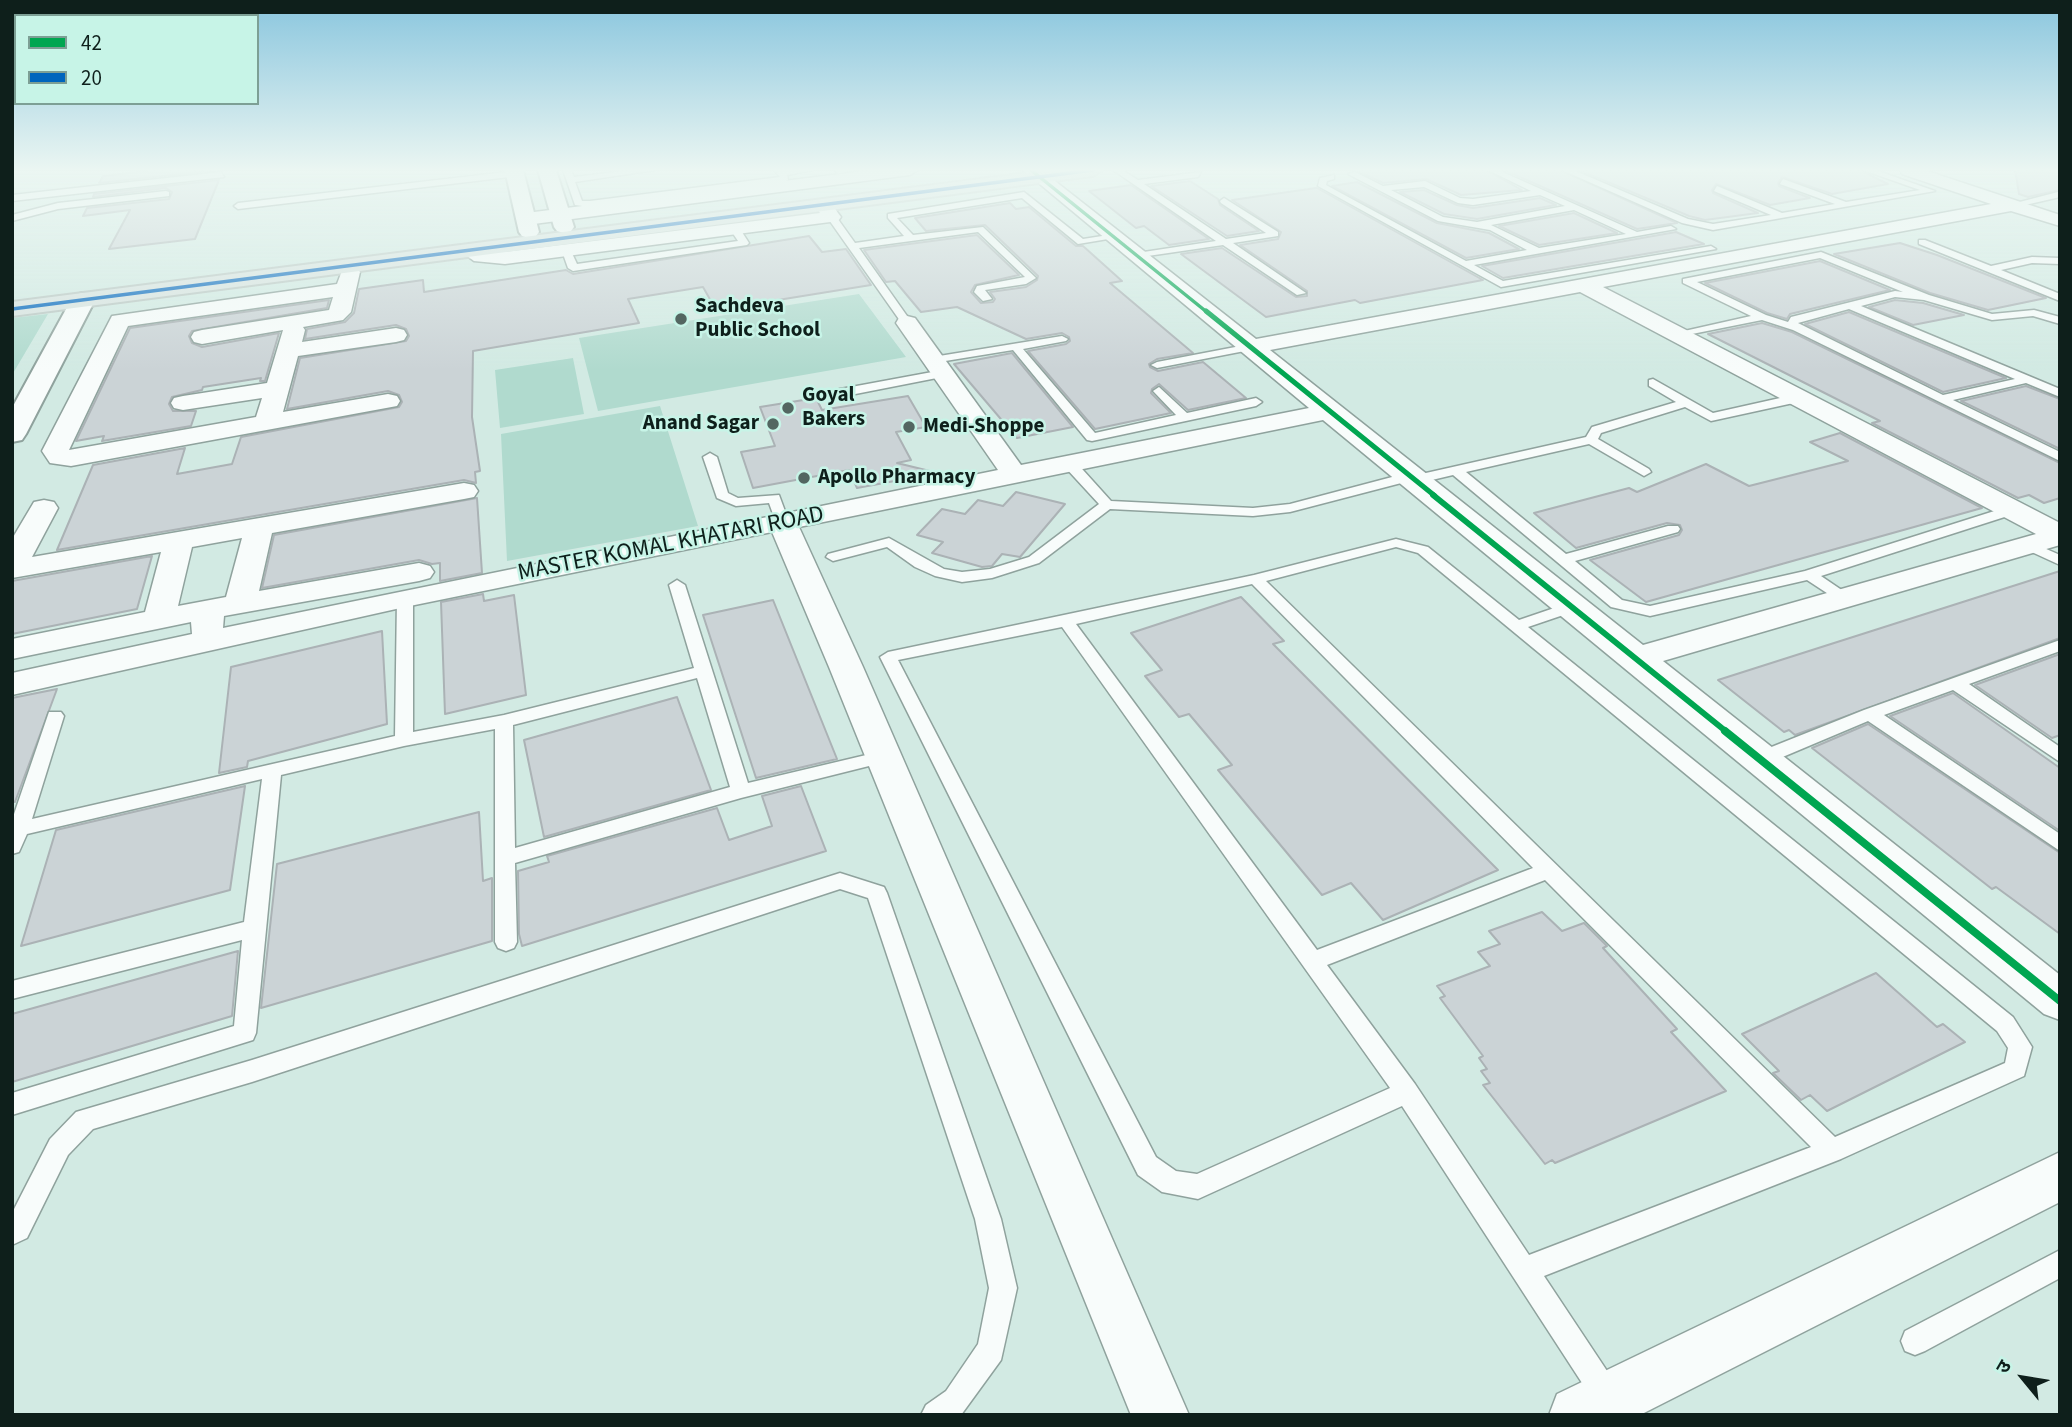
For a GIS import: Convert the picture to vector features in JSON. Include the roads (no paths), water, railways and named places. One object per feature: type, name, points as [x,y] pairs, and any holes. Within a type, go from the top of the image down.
[{"type":"main road","points":[[12,297],[445,237]]},
{"type":"main road","points":[[12,309],[592,237]]},
{"type":"street","points":[[468,250],[491,259],[677,237]]},
{"type":"street","points":[[1114,237],[2060,1001]]},
{"type":"street","points":[[1251,347],[1843,237]]},
{"type":"street","points":[[202,337],[335,315],[340,312],[353,265]]},
{"type":"street","points":[[1583,285],[2060,535]]},
{"type":"street","points":[[345,289],[120,321],[55,452],[59,457],[71,458],[388,401]]},
{"type":"street","points":[[12,398],[74,302]]},
{"type":"street","points":[[12,434],[74,302]]},
{"type":"street","points":[[333,344],[335,315]]},
{"type":"street","points":[[267,424],[296,323]]},
{"type":"street","points":[[907,323],[1014,474]]},
{"type":"street","points":[[288,351],[396,335]]},
{"type":"street","points":[[183,403],[277,389]]},
{"type":"street","name":"MASTER KOMAL KHATARI ROAD","points":[[12,684],[405,598],[1330,411]]},
{"type":"street","points":[[12,567],[464,491]]},
{"type":"street","points":[[12,567],[44,508]]},
{"type":"street","points":[[782,523],[1160,1415]]},
{"type":"street","points":[[205,643],[259,526]]},
{"type":"street","points":[[1636,658],[2060,535]]},
{"type":"street","points":[[159,619],[179,540]]},
{"type":"street","points":[[12,649],[224,606],[451,566]]},
{"type":"street","points":[[1601,1410],[2060,1176]]},
{"type":"lane","points":[[846,237],[907,323]]},
{"type":"lane","points":[[853,246],[921,237]]},
{"type":"lane","points":[[986,299],[979,292],[981,288],[1031,278],[988,237]]},
{"type":"lane","points":[[1075,237],[1081,242],[1126,246],[1223,242],[1258,237]]},
{"type":"lane","points":[[1215,237],[1301,293]]},
{"type":"lane","points":[[1414,237],[1493,282],[1508,285],[1711,249]]},
{"type":"lane","points":[[1509,237],[1538,252]]},
{"type":"lane","points":[[1463,264],[1627,237]]},
{"type":"lane","points":[[1922,242],[2060,298]]},
{"type":"lane","points":[[2060,321],[2025,313],[1992,317],[1925,297],[1821,255],[1687,281],[1762,317],[1797,328],[2060,457]]},
{"type":"lane","points":[[1989,270],[2032,260],[2059,259]]},
{"type":"lane","points":[[1797,328],[1792,323],[1796,319],[1895,293],[1925,297]]},
{"type":"lane","points":[[1850,305],[2060,393]]},
{"type":"lane","points":[[2046,316],[2060,309]]},
{"type":"lane","points":[[1677,334],[1762,317]]},
{"type":"lane","points":[[835,394],[1016,347],[1062,339]]},
{"type":"lane","points":[[1016,347],[1092,437],[1256,402]]},
{"type":"lane","points":[[1157,365],[1251,347]]},
{"type":"lane","points":[[1941,399],[2025,380]]},
{"type":"lane","points":[[1653,383],[1711,417],[1798,398]]},
{"type":"lane","points":[[1159,391],[1184,417]]},
{"type":"lane","points":[[1591,440],[1596,430],[1684,403]]},
{"type":"lane","points":[[833,556],[889,542],[920,564],[940,573],[962,577],[992,573],[1034,560],[1107,505],[1253,512],[1290,508],[1413,478],[1456,471],[1591,440],[1644,472]]},
{"type":"lane","points":[[710,457],[722,495],[736,502],[774,498],[782,523]]},
{"type":"lane","points":[[1069,463],[1107,505]]},
{"type":"lane","points":[[1456,471],[1616,604],[1650,611],[1809,575],[2012,510]]},
{"type":"lane","points":[[1563,560],[1673,529]]},
{"type":"lane","points":[[1407,1092],[1198,1187],[1171,1183],[1147,1166],[888,657],[1255,579],[1396,543],[1411,545],[1423,550],[2005,1024],[2020,1047],[2016,1069],[1832,1151],[1524,1270]]},
{"type":"lane","points":[[2028,545],[2060,561]]},
{"type":"lane","points":[[1809,575],[1844,598]]},
{"type":"lane","points":[[1255,579],[1832,1151]]},
{"type":"lane","points":[[677,585],[741,791]]},
{"type":"lane","points":[[404,740],[405,598]]},
{"type":"lane","points":[[1516,626],[1572,607]]},
{"type":"lane","points":[[1066,621],[1407,1092],[1524,1270],[1601,1410]]},
{"type":"lane","points":[[1760,759],[1870,714],[2060,645]]},
{"type":"lane","points":[[16,838],[272,770],[504,721],[704,671]]},
{"type":"lane","points":[[1955,683],[2060,756]]},
{"type":"lane","points":[[1870,714],[2060,845]]},
{"type":"lane","points":[[16,838],[55,716]]},
{"type":"lane","points":[[504,721],[506,942]]},
{"type":"lane","points":[[505,858],[741,791],[883,757]]},
{"type":"lane","points":[[12,1104],[245,1033],[272,770]]},
{"type":"lane","points":[[1313,961],[1549,870]]},
{"type":"lane","points":[[12,1232],[18,1229],[58,1147],[85,1120],[252,1071],[840,881],[877,893],[988,1219],[1003,1287],[991,1350],[957,1401],[936,1415]]},
{"type":"lane","points":[[12,990],[254,928]]},
{"type":"lane","points":[[1915,1341],[2060,1263]]},
{"type":"place","name":"Sachdeva Public School","points":[[681,319]]},
{"type":"place","name":"Goyal Bakers","points":[[788,408]]},
{"type":"place","name":"Anand Sagar","points":[[773,424]]},
{"type":"place","name":"Medi-Shoppe","points":[[909,427]]},
{"type":"place","name":"Apollo Pharmacy","points":[[804,478]]}]
